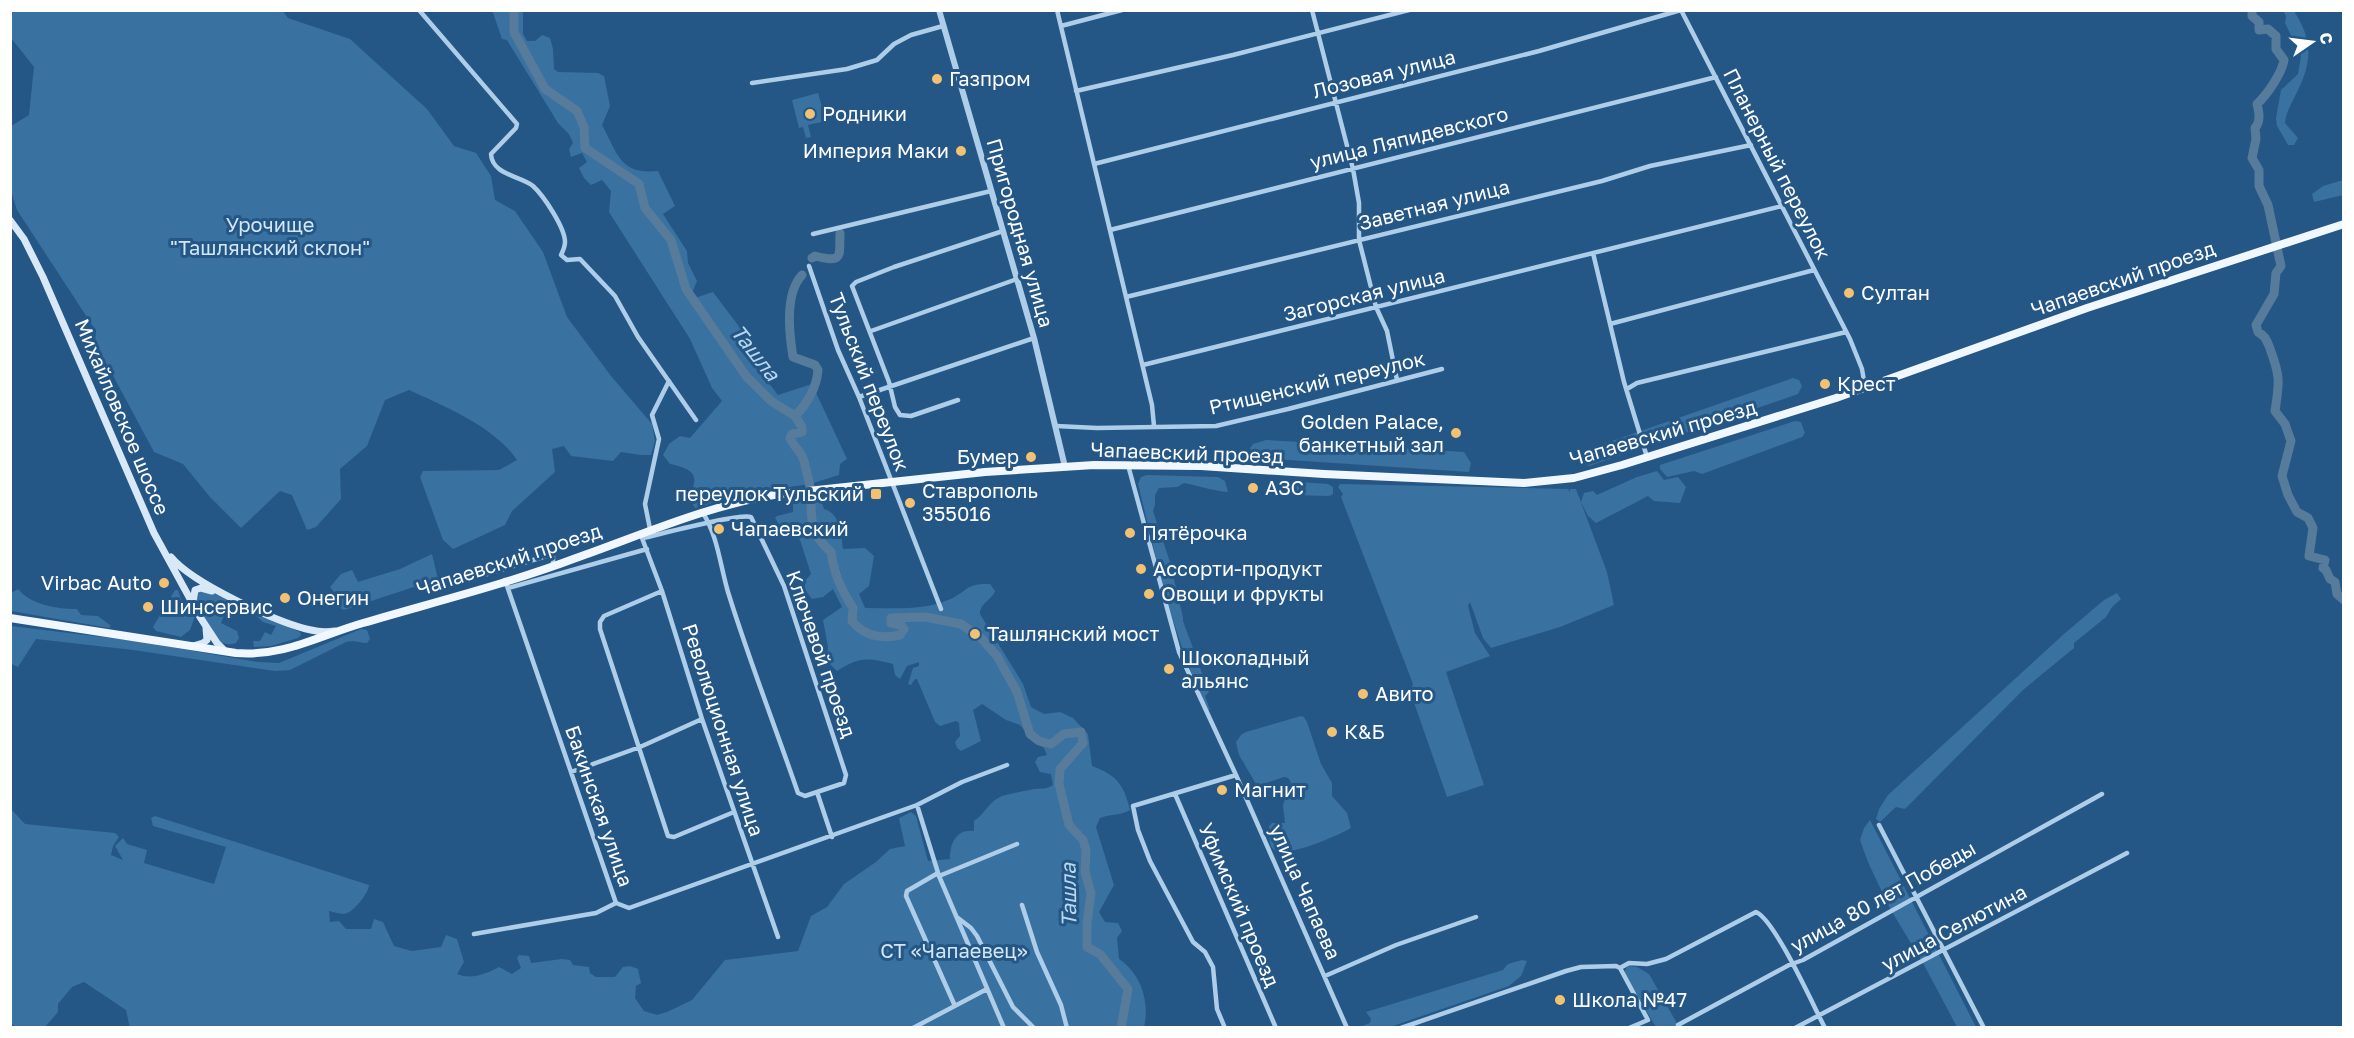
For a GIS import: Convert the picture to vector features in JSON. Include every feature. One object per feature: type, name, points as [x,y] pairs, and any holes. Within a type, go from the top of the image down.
[{"type":"main road","name":"Михайловское шоссе","points":[[10,220],[24,239],[43,277],[160,543],[206,626],[225,651]]},
{"type":"main road","name":"Чапаевский проезд","points":[[10,618],[225,651],[249,654],[270,653],[336,631],[506,584],[641,536],[650,529],[755,498],[985,472],[1128,465],[1201,466],[1524,483],[1574,478],[1647,457],[1864,387],[2087,308],[2343,224]]},
{"type":"main road","points":[[160,543],[175,562],[190,575],[229,596],[288,624],[314,631],[336,631]]},
{"type":"main road","points":[[193,603],[193,593],[198,588],[229,596]]},
{"type":"main road","points":[[193,646],[207,640],[206,626]]},
{"type":"street","points":[[419,10],[517,124],[516,128],[491,154],[492,160],[503,172],[531,185],[541,195],[563,231],[566,244],[561,255],[567,260],[580,259],[615,296],[638,337],[696,420]]},
{"type":"street","name":"Пригородная улица","points":[[939,10],[1034,338],[1065,467]]},
{"type":"street","points":[[1057,10],[1143,365],[1154,426]]},
{"type":"street","points":[[1061,26],[1122,10]]},
{"type":"street","points":[[1312,10],[1353,169],[1359,203],[1359,240],[1376,308],[1387,331],[1397,380]]},
{"type":"street","points":[[1076,91],[1233,55],[1409,10]]},
{"type":"street","name":"Планерный переулок","points":[[1681,10],[1846,332],[1862,369],[1864,387]]},
{"type":"street","name":"Лозовая улица","points":[[1094,164],[1539,51],[1681,10]]},
{"type":"street","points":[[752,83],[847,69],[877,60],[894,44],[911,35],[943,26]]},
{"type":"street","name":"улица Ляпидевского","points":[[1110,230],[1716,77]]},
{"type":"street","name":"Заветная улица","points":[[1126,297],[1602,181],[1650,166],[1750,145]]},
{"type":"street","points":[[813,234],[991,191]]},
{"type":"street","name":"Загорская улица","points":[[1143,365],[1782,206]]},
{"type":"street","points":[[958,400],[905,416],[900,415],[895,407],[871,331],[852,286],[856,282],[894,267],[1003,231]]},
{"type":"street","points":[[1593,253],[1627,389],[1647,457]]},
{"type":"street","name":"Тульский переулок","points":[[809,266],[838,350],[859,397],[941,609]]},
{"type":"street","points":[[1610,324],[1814,270]]},
{"type":"street","points":[[871,331],[1017,279]]},
{"type":"street","points":[[1627,389],[1636,383],[1846,332]]},
{"type":"street","points":[[859,397],[1034,338]]},
{"type":"street","name":"Ртищенский переулок","points":[[1056,426],[1096,428],[1216,426],[1288,410],[1442,369]]},
{"type":"street","points":[[650,529],[645,504],[659,439],[652,415],[669,381]]},
{"type":"street","name":"улица Чапаева","points":[[1128,465],[1179,652],[1236,775],[1347,1028]]},
{"type":"street","points":[[702,512],[709,524],[728,591],[798,793],[805,796],[817,792],[832,837]]},
{"type":"street","name":"Ключевой проезд","points":[[641,536],[745,515],[751,517],[784,586],[846,778],[844,783],[817,792]]},
{"type":"street","name":"Революционная улица","points":[[641,536],[662,591],[702,719],[778,938]]},
{"type":"street","points":[[506,584],[647,549]]},
{"type":"street","points":[[454,584],[553,554],[553,566]]},
{"type":"street","name":"Бакинская улица","points":[[474,934],[596,913],[616,903],[506,584]]},
{"type":"street","points":[[662,591],[604,616],[600,622],[600,629],[668,836],[674,837],[734,812]]},
{"type":"street","points":[[571,772],[640,747],[702,719]]},
{"type":"street","points":[[616,903],[629,908],[832,837],[917,805],[962,782],[1007,765]]},
{"type":"street","points":[[1225,1028],[1217,1009],[1213,967],[1205,952],[1193,942],[1150,861],[1138,830],[1133,806],[1236,775]]},
{"type":"street","name":"Уфимский проезд","points":[[1175,794],[1276,1028]]},
{"type":"street","name":"улица 80 лет Победы","points":[[1677,1024],[1789,965],[1793,965],[2102,794]]},
{"type":"street","points":[[917,805],[938,874],[1004,1028]]},
{"type":"street","points":[[1879,825],[1984,1028]]},
{"type":"street","points":[[955,1006],[906,896],[907,891],[938,874],[1017,844]]},
{"type":"street","name":"улица Селютина","points":[[1795,1028],[2127,853]]},
{"type":"street","points":[[1022,905],[1037,952],[1061,1005],[1067,1028]]},
{"type":"street","points":[[1401,1028],[1566,971],[1596,966],[1620,968],[1629,963],[1647,964],[1666,959],[1756,912],[1765,918],[1793,965],[1825,1028]]},
{"type":"street","points":[[956,916],[977,936],[1013,1007],[1034,1028]]},
{"type":"street","points":[[1324,975],[1396,945],[1476,917]]},
{"type":"street","points":[[1620,968],[1648,1020],[1629,1028]]},
{"type":"street","points":[[913,1028],[987,989]]},
{"type":"green space","points":[[492,10],[523,11],[523,34],[527,41],[535,41],[542,35],[550,38],[554,69],[558,72],[598,73],[604,76],[610,106],[602,125],[612,145],[622,160],[635,170],[658,171],[675,206],[663,214],[687,251],[688,263],[697,281],[689,300],[713,292],[753,345],[764,377],[778,395],[812,384],[847,459],[840,464],[839,475],[810,484],[742,494],[695,508],[692,501],[694,477],[691,472],[670,464],[663,455],[669,444],[680,436],[690,438],[722,401],[712,388],[690,339],[609,212],[611,191],[602,180],[591,185],[584,178],[579,168],[587,162],[582,153],[571,157],[569,149],[573,143],[569,134],[558,123],[507,40],[502,39]]},
{"type":"green space","name":"Урочище \"Ташлянский склон\"","points":[[10,11],[283,11],[288,18],[350,39],[427,109],[454,146],[476,153],[491,176],[495,200],[515,211],[543,252],[567,317],[611,376],[652,424],[655,441],[651,455],[621,452],[613,461],[571,456],[564,446],[552,449],[555,472],[512,511],[505,525],[453,549],[443,540],[420,477],[423,471],[499,470],[517,460],[496,437],[453,410],[409,390],[385,400],[367,446],[340,469],[341,499],[316,527],[307,530],[292,495],[280,491],[241,528],[210,497],[183,464],[154,452],[95,342],[96,331],[17,210],[11,191],[11,126],[29,115],[34,67],[11,38]]},
{"type":"green space","points":[[2283,11],[2294,11],[2308,43],[2305,74],[2285,123],[2298,138],[2294,145],[2288,145],[2277,126],[2276,118],[2281,90],[2298,74],[2301,56],[2285,23],[2286,16]]},
{"type":"green space","points":[[818,93],[826,121],[808,125],[811,137],[806,138],[803,127],[799,128],[792,100]]},
{"type":"green space","points":[[2343,180],[2343,195],[2314,202],[2312,194],[2323,186]]},
{"type":"green space","points":[[1793,378],[1799,380],[1802,386],[1798,394],[1589,466],[1584,464],[1581,455],[1589,449]]},
{"type":"green space","points":[[1795,421],[1801,422],[1805,433],[1802,437],[1702,474],[1694,471],[1667,477],[1660,469],[1660,465]]},
{"type":"green space","points":[[1266,440],[1464,452],[1471,463],[1469,472],[1259,458],[1250,448],[1253,444]]},
{"type":"green space","points":[[1657,471],[1664,480],[1678,477],[1686,487],[1680,503],[1654,501],[1648,496],[1596,523],[1588,516],[1581,502],[1584,493],[1593,491],[1597,495],[1637,477]]},
{"type":"green space","points":[[1147,475],[1218,477],[1225,481],[1228,492],[1184,483],[1177,487],[1159,488],[1155,495],[1153,511],[1169,559],[1183,621],[1209,692],[1205,696],[1210,710],[1208,710],[1185,656],[1159,571],[1138,484],[1141,477]]},
{"type":"green space","points":[[1287,481],[1328,484],[1333,487],[1333,494],[1329,496],[1282,493],[1280,489]]},
{"type":"green space","points":[[1340,484],[1568,489],[1570,492],[1570,489],[1576,489],[1607,572],[1614,605],[1560,627],[1491,648],[1483,638],[1470,602],[1468,606],[1475,633],[1490,656],[1446,672],[1484,785],[1447,797],[1410,691],[1413,684],[1341,497],[1343,494],[1338,487]]},
{"type":"green space","name":"СТ «Чапаевец»","points":[[814,500],[822,503],[824,509],[834,515],[837,520],[843,549],[865,548],[874,556],[869,586],[859,594],[865,608],[928,606],[948,600],[975,585],[990,584],[995,591],[982,607],[980,614],[1023,684],[1031,707],[1044,714],[1060,712],[1073,718],[1088,734],[1092,766],[1108,773],[1122,787],[1130,810],[1100,818],[1096,827],[1114,885],[1099,912],[1105,922],[1118,923],[1122,931],[1117,938],[1119,959],[1133,972],[1142,989],[1146,1008],[1144,1028],[130,1028],[126,1010],[84,982],[72,987],[58,1004],[58,1012],[45,1027],[16,1027],[10,1023],[10,808],[25,824],[115,833],[119,837],[113,846],[111,855],[123,860],[115,846],[123,838],[127,844],[147,850],[144,863],[214,884],[226,847],[153,826],[151,818],[155,816],[369,885],[363,897],[348,913],[329,911],[330,922],[339,921],[346,929],[371,929],[374,919],[383,922],[394,946],[412,951],[441,947],[446,935],[457,939],[464,962],[457,974],[462,976],[478,975],[499,967],[512,974],[521,968],[517,958],[519,955],[529,956],[531,963],[570,960],[573,965],[589,967],[590,973],[596,977],[615,977],[623,967],[630,966],[638,969],[641,983],[636,986],[635,998],[644,1011],[657,1015],[692,1000],[725,960],[798,951],[811,916],[827,907],[844,884],[876,862],[890,849],[905,846],[899,818],[911,812],[916,816],[928,861],[950,859],[955,838],[963,832],[974,831],[974,821],[998,798],[1053,785],[1051,774],[1040,772],[1035,762],[1038,757],[1047,755],[1044,748],[1032,741],[1020,725],[1006,720],[982,704],[973,710],[981,741],[961,751],[955,742],[960,736],[959,723],[956,721],[940,726],[935,722],[917,679],[911,685],[908,684],[913,668],[919,666],[919,662],[907,666],[900,679],[895,675],[893,664],[877,660],[858,661],[837,671],[827,661],[828,647],[823,620],[842,607],[833,589],[823,597],[812,599],[805,590],[805,581],[811,574],[800,540],[782,529],[775,518],[793,512],[793,504],[797,502]]},
{"type":"green space","points":[[432,554],[438,579],[344,610],[340,608],[342,602],[330,587],[341,574],[352,570],[358,582],[400,569]]},
{"type":"green space","points":[[18,589],[37,602],[53,607],[77,609],[81,615],[98,616],[111,626],[109,628],[11,611],[11,593]]},
{"type":"green space","points":[[175,590],[178,590],[183,605],[189,607],[195,616],[190,630],[181,637],[156,631],[153,627]]},
{"type":"green space","points":[[207,590],[246,609],[244,613],[228,607],[221,623],[237,631],[239,638],[236,643],[220,642],[207,625],[200,611],[197,593]]},
{"type":"green space","points":[[2117,593],[2121,599],[2106,617],[2074,643],[2074,648],[2023,690],[1905,809],[1896,807],[1880,822],[1876,819],[1888,795],[2064,634],[2104,600]]},
{"type":"green space","points":[[257,613],[300,632],[301,635],[271,646],[254,647],[253,641],[260,641],[265,632],[271,635],[276,626],[263,622],[255,615]]},
{"type":"green space","points":[[11,626],[136,641],[258,662],[279,663],[361,629],[367,630],[370,639],[367,643],[346,642],[290,670],[275,671],[133,650],[36,639],[18,667],[11,664]]},
{"type":"green space","points":[[1301,716],[1307,722],[1321,764],[1332,783],[1332,796],[1347,813],[1351,828],[1312,845],[1279,852],[1270,844],[1269,826],[1272,823],[1285,823],[1283,805],[1291,782],[1284,777],[1260,785],[1256,784],[1239,755],[1236,742],[1246,732]]},
{"type":"green space","points":[[1870,820],[1976,1027],[1957,1027],[1923,963],[1889,907],[1860,840]]},
{"type":"green space","points":[[1527,961],[1521,976],[1509,986],[1390,1027],[1362,1027],[1370,1023],[1371,1019],[1366,1012],[1503,970],[1508,964]]},
{"type":"green space","points":[[1628,966],[1637,967],[1649,974],[1679,1027],[1656,1027],[1623,973]]},
{"type":"waterway","name":"Ташла","points":[[514,10],[514,32],[545,89],[577,111],[584,127],[585,148],[639,184],[645,208],[671,240],[686,289],[746,376],[771,401],[795,416],[802,427],[802,432],[792,434],[790,438],[804,461],[810,489],[813,528],[824,546],[831,552],[839,581],[853,608],[852,621],[868,634],[887,637],[900,635],[904,629],[901,625],[891,623],[891,618],[925,617],[961,624],[981,638],[997,656],[1017,692],[1030,734],[1039,741],[1051,744],[1064,734],[1081,732],[1083,743],[1060,769],[1059,784],[1069,825],[1083,840],[1086,850],[1085,872],[1091,893],[1087,947],[1100,954],[1128,989],[1121,1028]]},
{"type":"waterway","points":[[2252,10],[2252,16],[2259,22],[2259,30],[2268,29],[2276,36],[2276,49],[2284,60],[2274,84],[2257,104],[2259,119],[2255,128],[2256,139],[2252,158],[2259,170],[2259,186],[2268,205],[2281,266],[2276,273],[2274,294],[2256,325],[2258,332],[2267,341],[2275,364],[2278,378],[2275,411],[2285,424],[2291,441],[2282,476],[2288,495],[2297,512],[2308,518],[2313,528],[2309,556],[2325,560],[2323,568],[2330,579],[2335,582],[2337,594],[2344,600]]},
{"type":"waterway","points":[[812,258],[815,256],[831,259],[838,256],[840,233]]},
{"type":"waterway","points":[[795,416],[811,395],[818,370],[815,365],[793,357],[790,337],[791,303],[793,292],[802,275]]},
{"type":"place","name":"Газпром","points":[[937,79]]},
{"type":"place","name":"Родники","points":[[810,114]]},
{"type":"place","name":"Империя Маки","points":[[961,151]]},
{"type":"place","name":"Султан","points":[[1849,293]]},
{"type":"place","name":"Крест","points":[[1825,384]]},
{"type":"place","name":"Golden Palace, банкетный зал","points":[[1456,433]]},
{"type":"place","name":"Бумер","points":[[1031,457]]},
{"type":"place","name":"АЗС","points":[[1253,488]]},
{"type":"place","name":"переулок Тульский","points":[[876,494]]},
{"type":"place","name":"Ставрополь 355016","points":[[910,503]]},
{"type":"place","name":"Чапаевский","points":[[719,529]]},
{"type":"place","name":"Пятёрочка","points":[[1130,533]]},
{"type":"place","name":"Ассорти-продукт","points":[[1141,569]]},
{"type":"place","name":"Virbac Auto","points":[[164,583]]},
{"type":"place","name":"Овощи и фрукты","points":[[1149,594]]},
{"type":"place","name":"Онегин","points":[[285,598]]},
{"type":"place","name":"Шинсервис","points":[[148,607]]},
{"type":"place","name":"Ташлянский мост","points":[[975,634]]},
{"type":"place","name":"Шоколадный альянс","points":[[1169,669]]},
{"type":"place","name":"Авито","points":[[1363,694]]},
{"type":"place","name":"К&Б","points":[[1332,732]]},
{"type":"place","name":"Магнит","points":[[1222,790]]},
{"type":"place","name":"Школа №47","points":[[1560,1000]]}]
